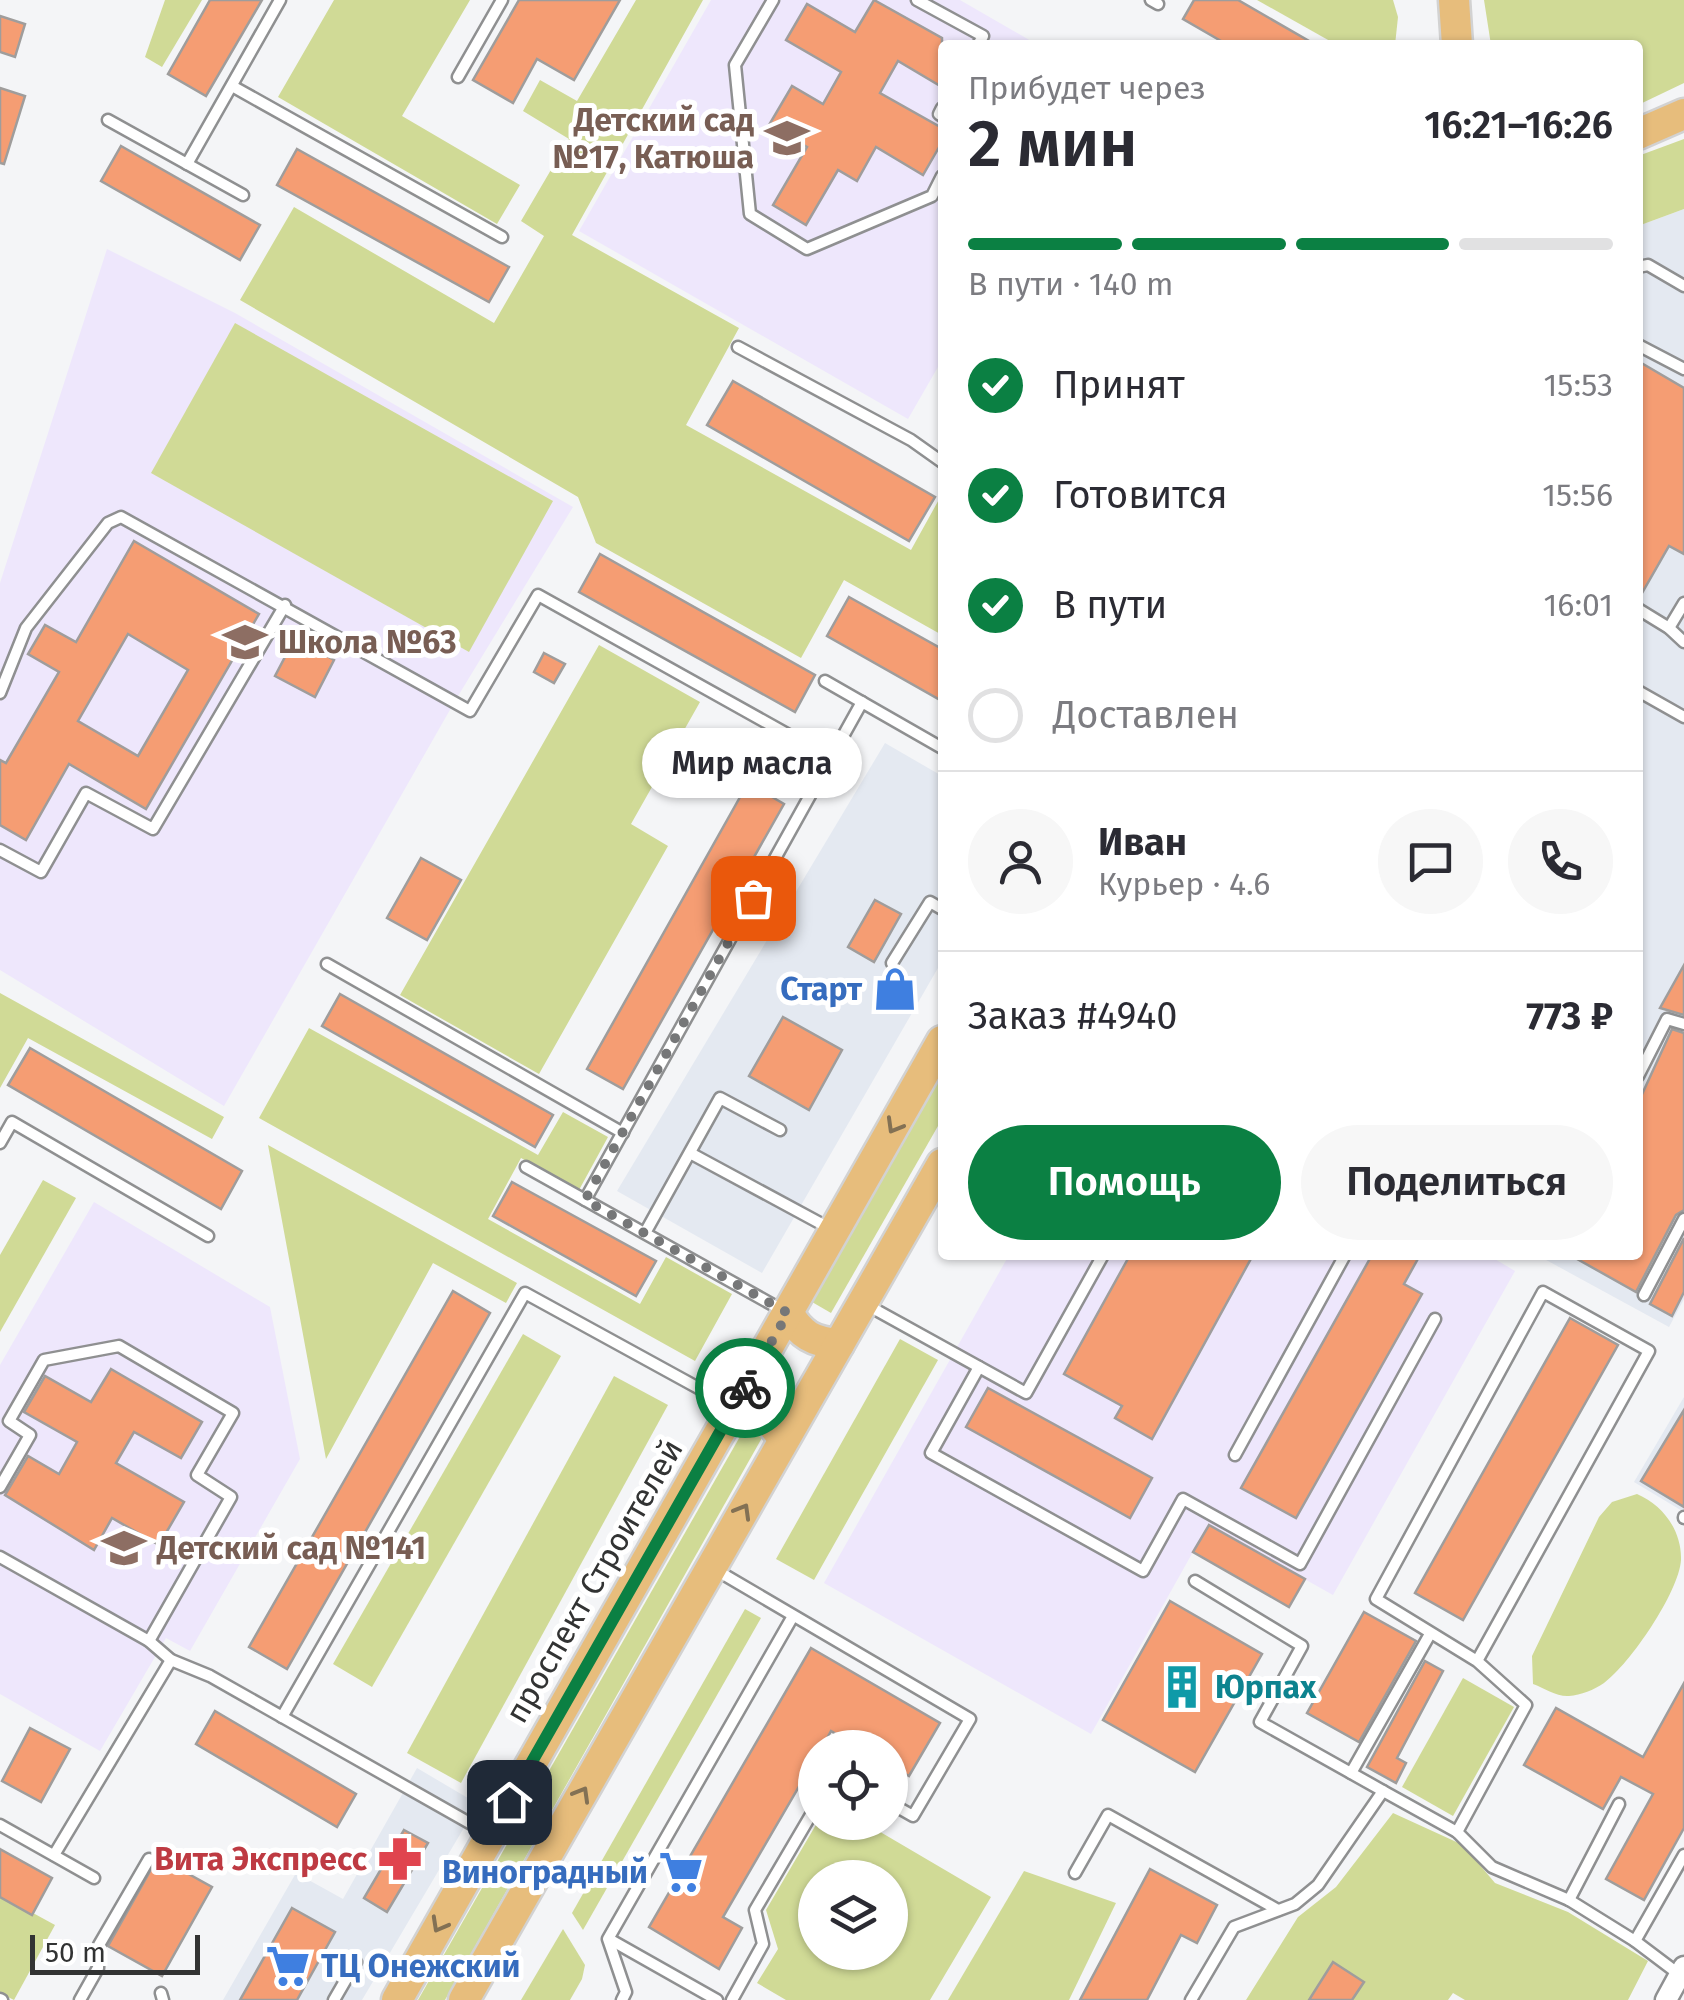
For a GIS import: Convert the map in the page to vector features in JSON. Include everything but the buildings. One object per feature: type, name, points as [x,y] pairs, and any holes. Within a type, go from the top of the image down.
[{"type":"main road","points":[[1454,0],[1458,40]]},
{"type":"main road","points":[[1643,132],[1684,114]]},
{"type":"main road","name":"проспект Строителей","points":[[397,2000],[938,1048]]},
{"type":"main road","points":[[464,2000],[938,1171]]},
{"type":"main road","points":[[788,1313],[808,1338],[839,1344]]},
{"type":"main road","points":[[734,1407],[764,1414],[784,1439]]},
{"type":"street","points":[[1666,2000],[1682,1971]]},
{"type":"lane","points":[[187,164],[280,0]]},
{"type":"lane","points":[[458,77],[502,0]]},
{"type":"lane","points":[[774,0],[734,65],[750,214],[806,249],[932,196],[938,184]]},
{"type":"lane","points":[[917,0],[983,36],[981,40]]},
{"type":"lane","points":[[232,86],[502,238]]},
{"type":"lane","points":[[108,120],[243,195]]},
{"type":"lane","points":[[1643,266],[1648,265],[1684,286]]},
{"type":"lane","points":[[1668,277],[1684,276]]},
{"type":"lane","points":[[738,347],[911,440],[938,459]]},
{"type":"lane","points":[[1643,348],[1684,369]]},
{"type":"lane","points":[[0,693],[26,628],[108,523],[122,517],[470,711],[538,595],[830,758]]},
{"type":"lane","points":[[1669,628],[1684,603]]},
{"type":"lane","points":[[0,850],[40,872],[86,793],[153,829],[285,605]]},
{"type":"lane","points":[[1643,613],[1684,642]]},
{"type":"lane","points":[[825,681],[938,746]]},
{"type":"lane","points":[[1643,694],[1684,717]]},
{"type":"lane","points":[[585,1200],[862,702]]},
{"type":"lane","points":[[892,963],[930,902],[938,907]]},
{"type":"lane","points":[[327,964],[623,1134]]},
{"type":"lane","points":[[1643,1066],[1667,1019],[1684,1024]]},
{"type":"lane","points":[[645,1234],[720,1098],[780,1130]]},
{"type":"lane","points":[[0,1143],[12,1122],[208,1236]]},
{"type":"lane","points":[[690,1153],[834,1231]]},
{"type":"lane","points":[[526,1168],[788,1313]]},
{"type":"lane","points":[[1644,1295],[1684,1219]]},
{"type":"lane","points":[[862,1302],[1026,1393],[1099,1260]]},
{"type":"lane","points":[[1235,1455],[1343,1260]]},
{"type":"lane","points":[[1457,1832],[1526,1705],[1476,1661],[1376,1599],[1543,1292],[1649,1351],[1476,1661]]},
{"type":"lane","points":[[282,1717],[525,1293],[734,1407]]},
{"type":"lane","points":[[978,1367],[931,1453],[1143,1571],[1182,1499],[1300,1564],[1435,1320]]},
{"type":"lane","points":[[0,1487],[30,1436],[9,1421],[44,1360],[119,1346],[233,1412],[197,1475],[231,1496],[149,1641]]},
{"type":"lane","points":[[0,1557],[149,1641],[171,1660],[210,1676],[490,1834]]},
{"type":"lane","points":[[711,1568],[970,1719],[913,1816],[908,1813]]},
{"type":"lane","points":[[1194,1581],[1302,1646],[1260,1722],[1457,1832],[1492,1867],[1568,1900],[1682,1971]]},
{"type":"lane","points":[[622,2000],[626,1992],[608,1939],[793,1616]]},
{"type":"lane","points":[[1350,1773],[1430,1634]]},
{"type":"lane","points":[[54,1855],[171,1660]]},
{"type":"lane","points":[[1191,2000],[1234,1927],[1295,1904],[1318,1885],[1383,1790]]},
{"type":"lane","points":[[1568,1900],[1619,1804]]},
{"type":"lane","points":[[1075,1872],[1108,1815],[1278,1910]]},
{"type":"lane","points":[[0,1825],[94,1878]]},
{"type":"lane","points":[[732,2000],[763,1944],[755,1910],[798,1837]]},
{"type":"lane","points":[[1634,1941],[1684,1855]]},
{"type":"lane","points":[[80,2000],[98,1968],[98,1945],[149,1859]]},
{"type":"lane","points":[[608,1939],[717,2000]]},
{"type":"lane","points":[[334,2000],[356,1962]]},
{"type":"shaded area","name":"Детский сад №17, Катюша","points":[[711,0],[960,0],[1029,40],[938,40],[938,367],[908,419],[579,231]]},
{"type":"shaded area","points":[[1684,209],[1684,1299],[1669,1327],[1546,1260],[1643,1260],[1643,224]]},
{"type":"shaded area","name":"Школа №63","points":[[107,249],[235,313],[573,507],[455,701],[224,1106],[0,970],[0,583]]},
{"type":"shaded area","points":[[885,743],[938,774],[938,968],[762,1273],[617,1191]]},
{"type":"shaded area","name":"Детский сад №141","points":[[94,1202],[270,1307],[300,1459],[190,1651],[166,1638],[100,1751],[0,1694],[0,1365]]},
{"type":"shaded area","points":[[1006,1260],[1496,1260],[1515,1271],[1333,1595],[1208,1525],[1091,1734],[824,1583]]},
{"type":"shaded area","points":[[1684,1397],[1684,1512],[1634,1482]]},
{"type":"shaded area","points":[[417,1768],[478,1804],[362,2000],[223,2000],[296,1873],[343,1899]]},
{"type":"green space","points":[[165,0],[202,0],[162,67],[145,57]]},
{"type":"green space","points":[[334,0],[470,0],[402,116],[520,185],[497,224],[278,97]]},
{"type":"green space","points":[[636,0],[703,0],[572,235],[739,328],[686,425],[911,550],[938,501],[938,633],[844,580],[801,658],[596,543],[578,497],[240,300],[294,207],[494,323],[544,236],[521,221],[569,139],[523,111],[540,80],[577,101]]},
{"type":"green space","points":[[1257,0],[1393,0],[1398,17],[1396,40],[1328,40]]},
{"type":"green space","points":[[1484,0],[1684,0],[1684,83],[1643,103],[1643,40],[1490,40]]},
{"type":"green space","points":[[1684,139],[1684,209],[1643,224],[1643,154]]},
{"type":"green space","points":[[235,323],[553,501],[469,652],[151,473]]},
{"type":"green space","points":[[599,645],[700,702],[631,824],[668,846],[539,1074],[400,995]]},
{"type":"green space","points":[[0,993],[224,1117],[212,1139],[28,1038],[0,1088]]},
{"type":"green space","points":[[309,1028],[538,1155],[563,1112],[608,1137],[579,1190],[521,1158],[488,1219],[640,1304],[666,1257],[732,1294],[695,1361],[259,1118]]},
{"type":"green space","points":[[938,1082],[938,1126],[831,1313],[812,1302]]},
{"type":"green space","points":[[268,1145],[517,1283],[506,1303],[433,1263],[326,1459]]},
{"type":"green space","points":[[43,1180],[76,1198],[0,1332],[0,1255]]},
{"type":"green space","points":[[523,1334],[561,1356],[372,1687],[333,1664]]},
{"type":"green space","points":[[900,1339],[938,1360],[814,1580],[776,1559]]},
{"type":"green space","points":[[614,1376],[668,1405],[461,1783],[407,1753]]},
{"type":"green space","points":[[746,1426],[763,1436],[445,2000],[418,2000]]},
{"type":"green space","points":[[1637,1494],[1663,1512],[1678,1539],[1678,1574],[1663,1608],[1627,1660],[1600,1686],[1564,1696],[1533,1684],[1532,1656],[1599,1517],[1612,1502]]},
{"type":"green space","points":[[745,1609],[761,1618],[583,1930],[572,1913]]},
{"type":"green space","points":[[1463,1678],[1514,1707],[1453,1816],[1402,1787]]},
{"type":"green space","points":[[1393,1813],[1463,1845],[1495,1883],[1568,1912],[1648,1961],[1628,2000],[1465,2000],[1453,1993],[1448,2000],[1246,2000],[1298,1917],[1336,1887]]},
{"type":"green space","points":[[807,1840],[894,1840],[991,1897],[930,2000],[786,2000],[757,1983],[778,1949],[766,1910]]},
{"type":"green space","points":[[1024,1871],[1116,1903],[1069,2000],[948,2000]]},
{"type":"green space","points":[[0,1895],[55,1925],[14,2000],[0,1993]]},
{"type":"green space","points":[[563,1929],[585,1965],[570,2000],[521,2000]]},
{"type":"way so far","points":[[745,1388],[788,1313],[585,1200],[753,898]]},
{"type":"place","name":"Детский сад №17, Катюша","points":[[787,138]]},
{"type":"place","name":"Школа №63","points":[[245,642]]},
{"type":"place","name":"Мир масла","points":[[753,898]]},
{"type":"place","name":"Старт","points":[[895,989]]},
{"type":"place","name":"Детский сад №141","points":[[124,1548]]},
{"type":"place","name":"Юрпах","points":[[1182,1687]]},
{"type":"place","name":"Вита Экспресс","points":[[400,1859]]},
{"type":"place","name":"Виноградный","points":[[681,1872]]},
{"type":"place","name":"ТЦ Онежский","points":[[288,1966]]},
{"type":"route","points":[[509,1802],[745,1388]]}]
